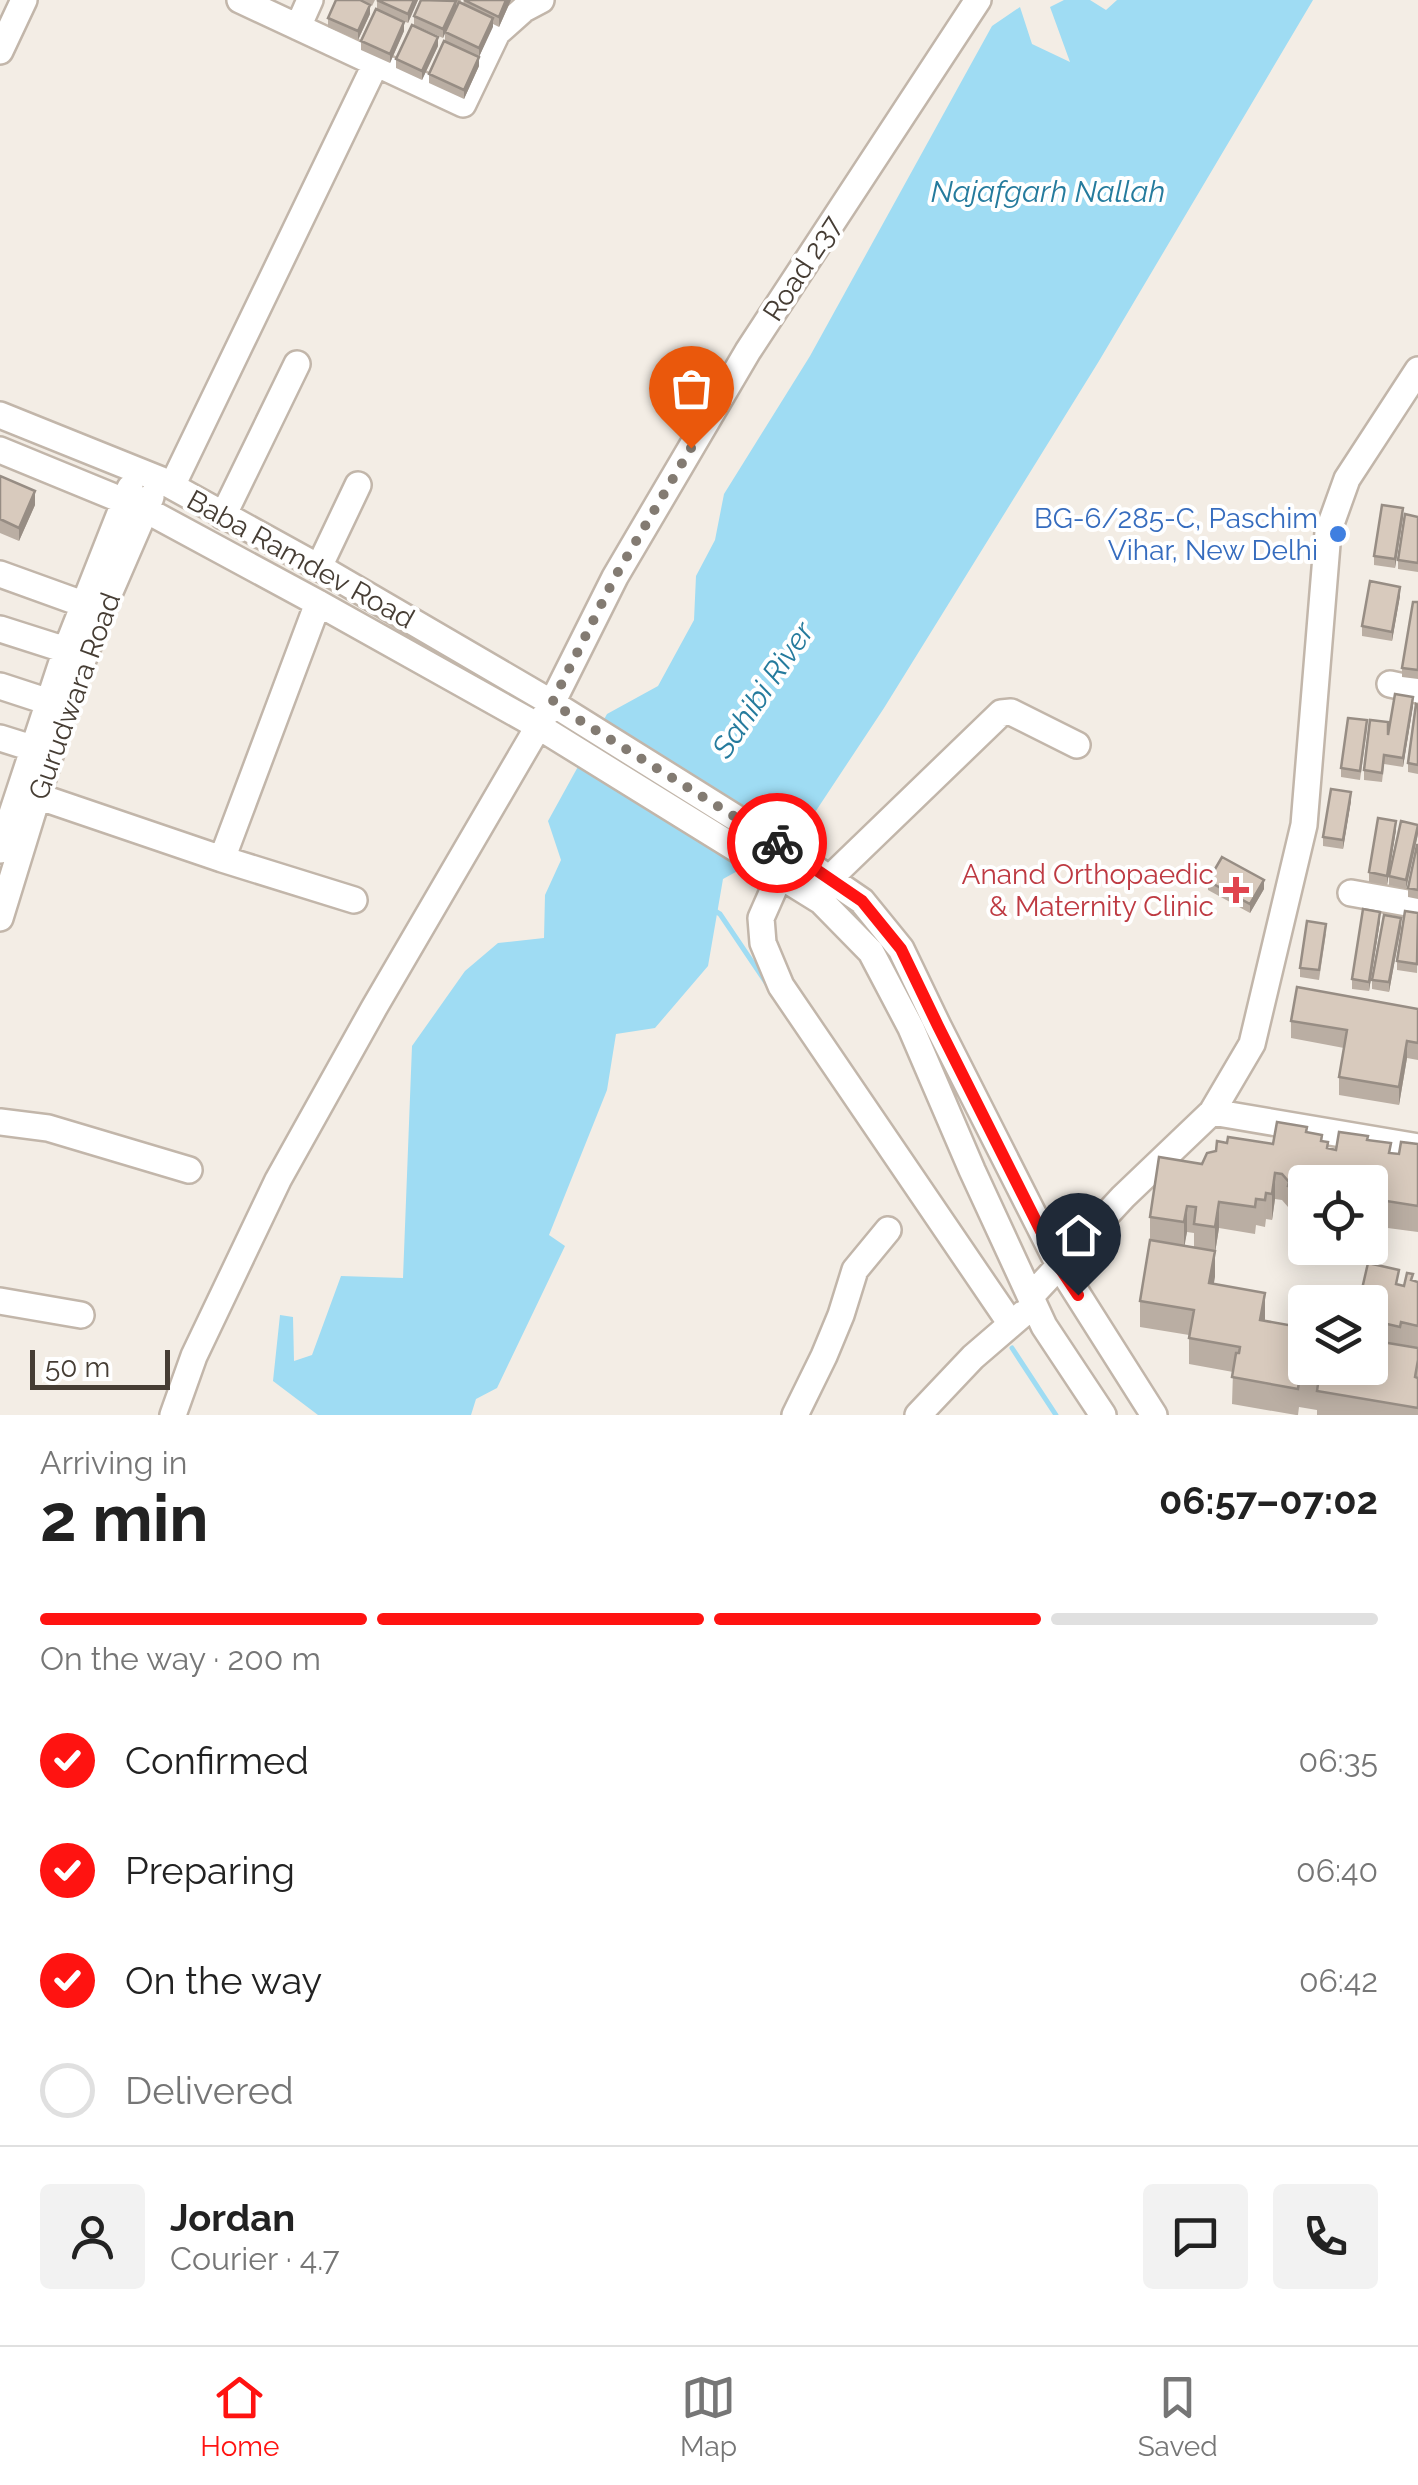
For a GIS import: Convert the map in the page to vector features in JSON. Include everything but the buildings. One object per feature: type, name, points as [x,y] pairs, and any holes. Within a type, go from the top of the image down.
[{"type":"street","points":[[240,0],[463,104],[496,34],[524,9],[542,0]]},
{"type":"street","points":[[298,27],[310,0]]},
{"type":"street","name":"Road 237","points":[[173,1415],[194,1356],[278,1180],[552,703],[615,577],[748,351],[978,0]]},
{"type":"street","points":[[0,51],[12,13]]},
{"type":"street","name":"Gurudwara Road","points":[[0,850],[84,604],[135,506],[156,478],[376,63]]},
{"type":"street","points":[[223,516],[297,364]]},
{"type":"street","points":[[918,1415],[973,1357],[1012,1324],[1058,1265],[1123,1197],[1212,1112],[1252,1044],[1304,825],[1328,532],[1347,479],[1418,370]]},
{"type":"street","name":"Baba Ramdev Road","points":[[0,415],[156,478],[319,567],[552,703],[584,738]]},
{"type":"street","points":[[0,450],[135,506],[538,726],[584,738],[784,866],[871,952],[910,1028],[1044,1326],[1103,1415]]},
{"type":"street","points":[[319,567],[358,486]]},
{"type":"street","name":"Gurudwara Road","points":[[0,918],[17,801],[65,707],[135,506]]},
{"type":"street","points":[[0,574],[84,604]]},
{"type":"street","points":[[222,859],[318,603]]},
{"type":"street","points":[[0,629],[66,650]]},
{"type":"street","points":[[1390,684],[1418,690]]},
{"type":"street","points":[[0,686],[48,702]]},
{"type":"street","points":[[829,878],[1001,712],[1011,712],[1077,745]]},
{"type":"street","points":[[0,738],[32,748]]},
{"type":"street","points":[[17,801],[354,900]]},
{"type":"street","points":[[784,866],[829,878],[862,901],[901,949],[1058,1265],[1154,1415]]},
{"type":"street","points":[[784,866],[761,918],[762,943],[781,986],[1012,1324]]},
{"type":"street","points":[[1351,894],[1418,905]]},
{"type":"street","points":[[1212,1112],[1418,1148]]},
{"type":"street","points":[[0,1122],[48,1128],[190,1170]]},
{"type":"street","points":[[795,1415],[830,1342],[855,1270],[888,1230]]},
{"type":"street","points":[[0,1301],[80,1315]]},
{"type":"water","name":"Najafgarh Nallah","points":[[1064,0],[1090,0],[1106,10],[1117,0],[1313,0],[1099,361],[884,708],[798,838],[723,879],[708,966],[655,1028],[616,1034],[607,1090],[549,1235],[565,1246],[497,1388],[476,1399],[471,1415],[318,1415],[273,1381],[280,1315],[293,1317],[294,1361],[312,1355],[341,1276],[403,1278],[412,1046],[465,971],[498,943],[544,938],[545,895],[561,860],[548,821],[607,714],[658,686],[694,620],[696,576],[715,540],[724,494],[810,356],[992,26],[1020,7],[1032,44],[1070,62],[1050,7]]},
{"type":"waterway","points":[[715,911],[769,987]]},
{"type":"waterway","points":[[1012,1348],[1056,1415]]},
{"type":"way so far","points":[[691,448],[615,577],[552,703],[777,843]]},
{"type":"place","name":"BG-6/285-C, Paschim Vihar, New Delhi","points":[[1338,534]]},
{"type":"place","name":"Anand Orthopaedic & Maternity Clinic","points":[[1236,890]]},
{"type":"route","points":[[777,843],[862,901],[901,949],[1058,1265],[1078,1295]]},
{"type":"water label","name":"Sahibi River","points":[[763,690]]}]
